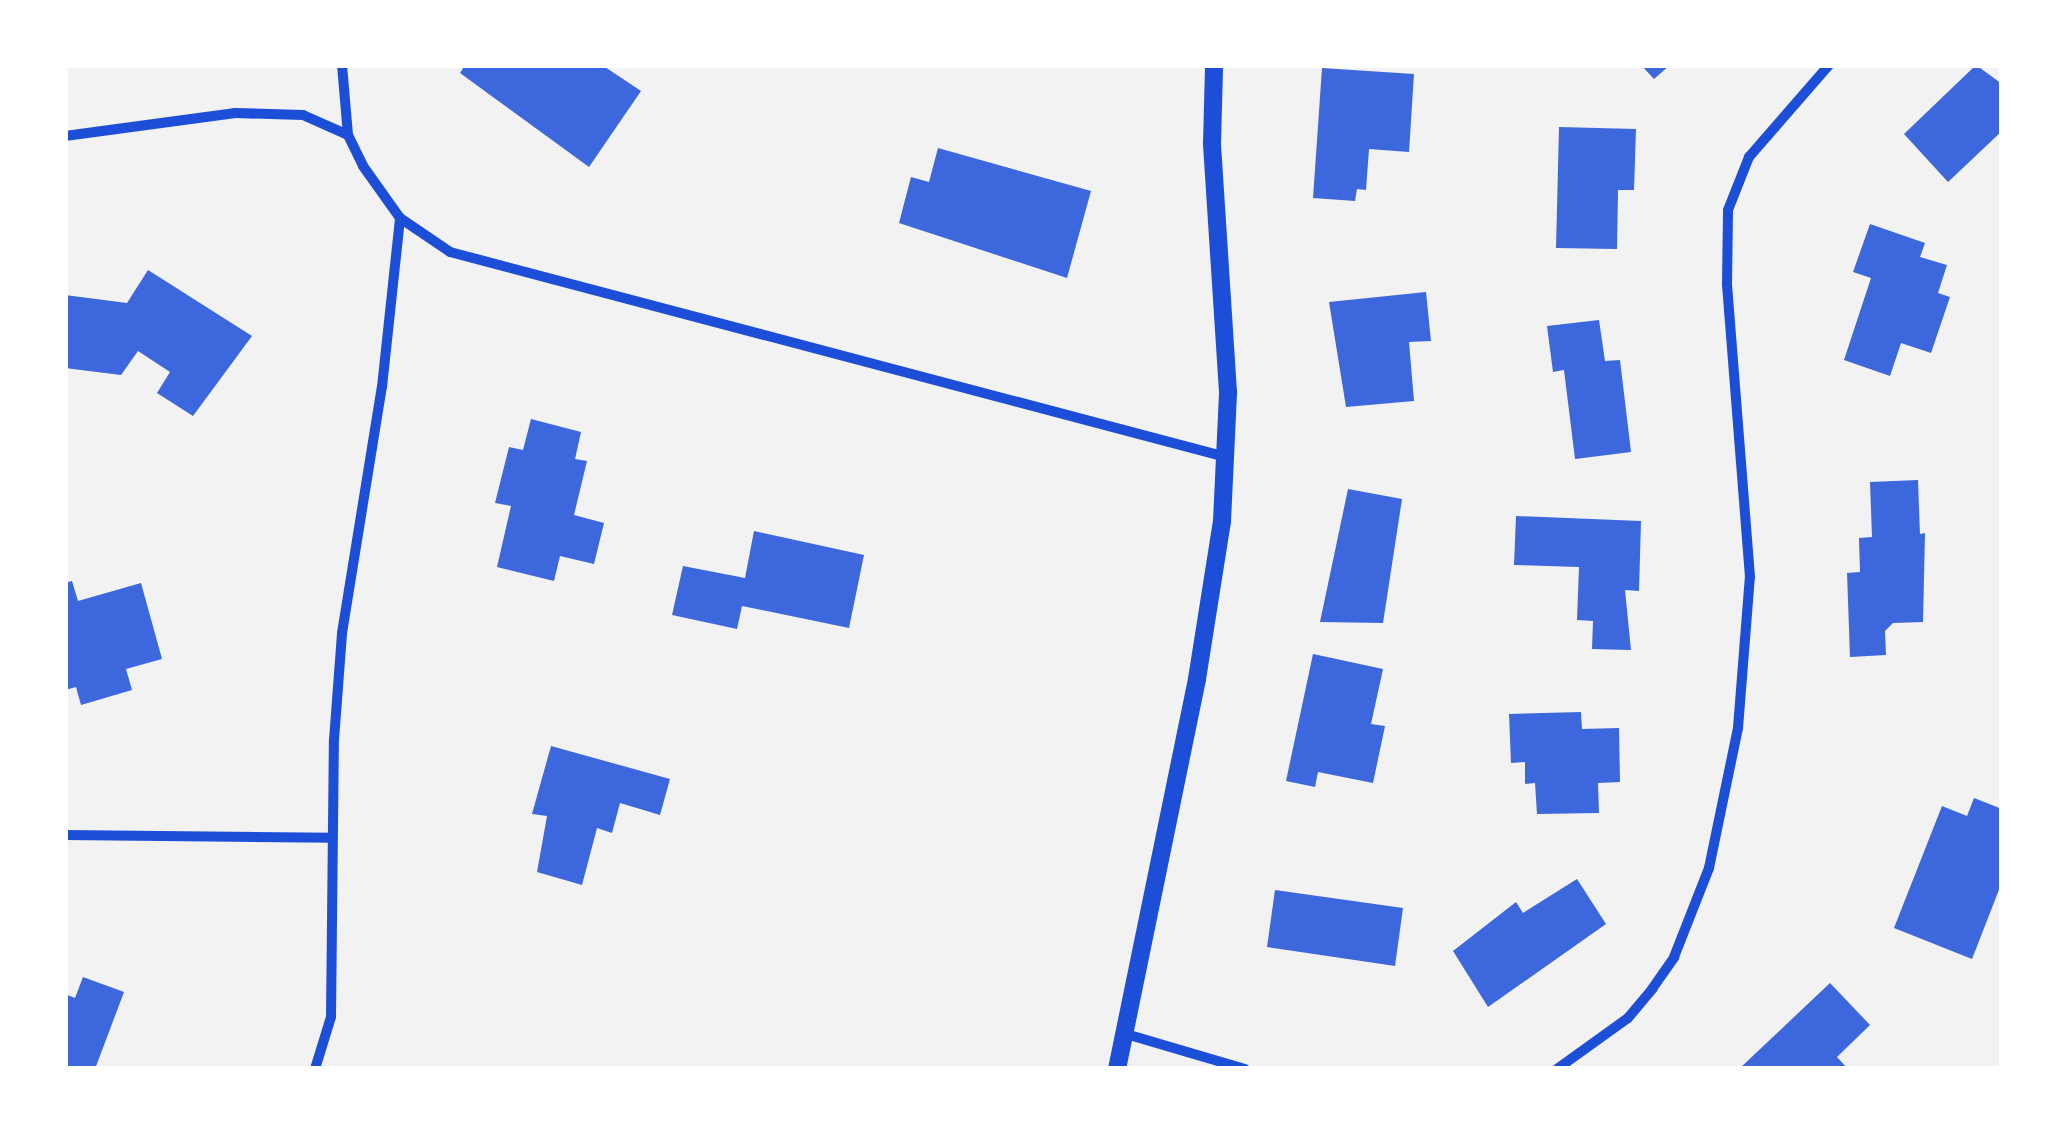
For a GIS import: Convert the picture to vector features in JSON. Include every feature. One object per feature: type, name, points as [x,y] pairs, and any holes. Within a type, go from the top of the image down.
[{"type":"street","points":[[342,65],[348,135],[400,218],[450,252],[510,273],[1226,458]]},
{"type":"street","points":[[1117,1069],[1200,662],[1226,458],[1214,65]]},
{"type":"street","points":[[1557,1069],[1628,1018],[1652,989],[1674,956],[1709,868],[1738,728],[1750,576],[1727,284],[1728,210],[1749,157],[1829,65]]},
{"type":"street","points":[[65,136],[235,113],[303,116],[348,135]]},
{"type":"street","points":[[315,1069],[331,1017],[332,838],[342,632],[382,386],[400,218]]},
{"type":"street","points":[[65,836],[332,838]]},
{"type":"street","points":[[1126,1034],[1245,1069]]},
{"type":"building","points":[[465,65],[602,65],[641,91],[589,167],[460,73]]},
{"type":"building","points":[[1641,65],[1670,65],[1654,79]]},
{"type":"building","points":[[1976,65],[2002,84],[2002,131],[1948,182],[1904,134]]},
{"type":"building","points":[[1322,68],[1414,74],[1409,152],[1369,149],[1366,190],[1357,189],[1355,201],[1313,198]]},
{"type":"building","points":[[1559,127],[1636,129],[1634,190],[1618,190],[1617,249],[1556,248]]},
{"type":"building","points":[[938,148],[1091,191],[1067,278],[899,223],[911,177],[929,182]]},
{"type":"building","points":[[1870,224],[1925,243],[1920,257],[1947,265],[1938,293],[1950,297],[1931,353],[1901,343],[1890,376],[1844,360],[1871,278],[1853,272]]},
{"type":"building","points":[[148,270],[252,336],[193,416],[157,393],[170,372],[138,351],[121,375],[65,368],[65,295],[127,303]]},
{"type":"building","points":[[1426,292],[1431,341],[1409,342],[1414,401],[1346,407],[1329,302]]},
{"type":"building","points":[[1599,320],[1605,361],[1620,360],[1631,452],[1575,459],[1564,370],[1553,372],[1547,326]]},
{"type":"building","points":[[531,419],[581,432],[575,459],[587,461],[574,515],[604,523],[594,564],[560,556],[554,581],[497,567],[511,506],[495,503],[509,447],[523,450]]},
{"type":"building","points":[[1918,480],[1920,534],[1925,533],[1923,622],[1893,623],[1885,631],[1886,655],[1850,657],[1847,573],[1860,572],[1859,538],[1872,537],[1870,482]]},
{"type":"building","points":[[1348,489],[1402,499],[1383,623],[1320,622]]},
{"type":"building","points":[[1516,516],[1641,521],[1639,591],[1625,590],[1631,650],[1592,649],[1593,621],[1577,620],[1579,567],[1514,565]]},
{"type":"building","points":[[754,531],[864,555],[849,628],[742,606],[737,629],[672,615],[683,566],[745,578]]},
{"type":"building","points":[[72,581],[78,601],[141,583],[162,659],[126,669],[132,690],[81,705],[76,687],[65,690],[65,583]]},
{"type":"building","points":[[1313,654],[1383,669],[1371,724],[1385,726],[1373,783],[1318,772],[1315,787],[1286,781]]},
{"type":"building","points":[[1581,712],[1582,729],[1619,728],[1620,782],[1598,783],[1599,813],[1537,814],[1535,783],[1525,784],[1525,762],[1511,763],[1509,714]]},
{"type":"building","points":[[551,746],[670,779],[660,815],[620,803],[612,833],[597,828],[582,885],[537,872],[547,816],[532,814]]},
{"type":"building","points":[[1974,798],[2002,809],[2002,882],[1972,959],[1894,928],[1942,806],[1967,816]]},
{"type":"building","points":[[1577,879],[1606,924],[1488,1007],[1453,951],[1516,902],[1523,913]]},
{"type":"building","points":[[1275,890],[1403,908],[1395,966],[1267,947]]},
{"type":"building","points":[[83,977],[124,992],[95,1069],[65,1069],[65,994],[75,998]]},
{"type":"building","points":[[1830,983],[1870,1025],[1837,1057],[1848,1069],[1739,1069]]}]
